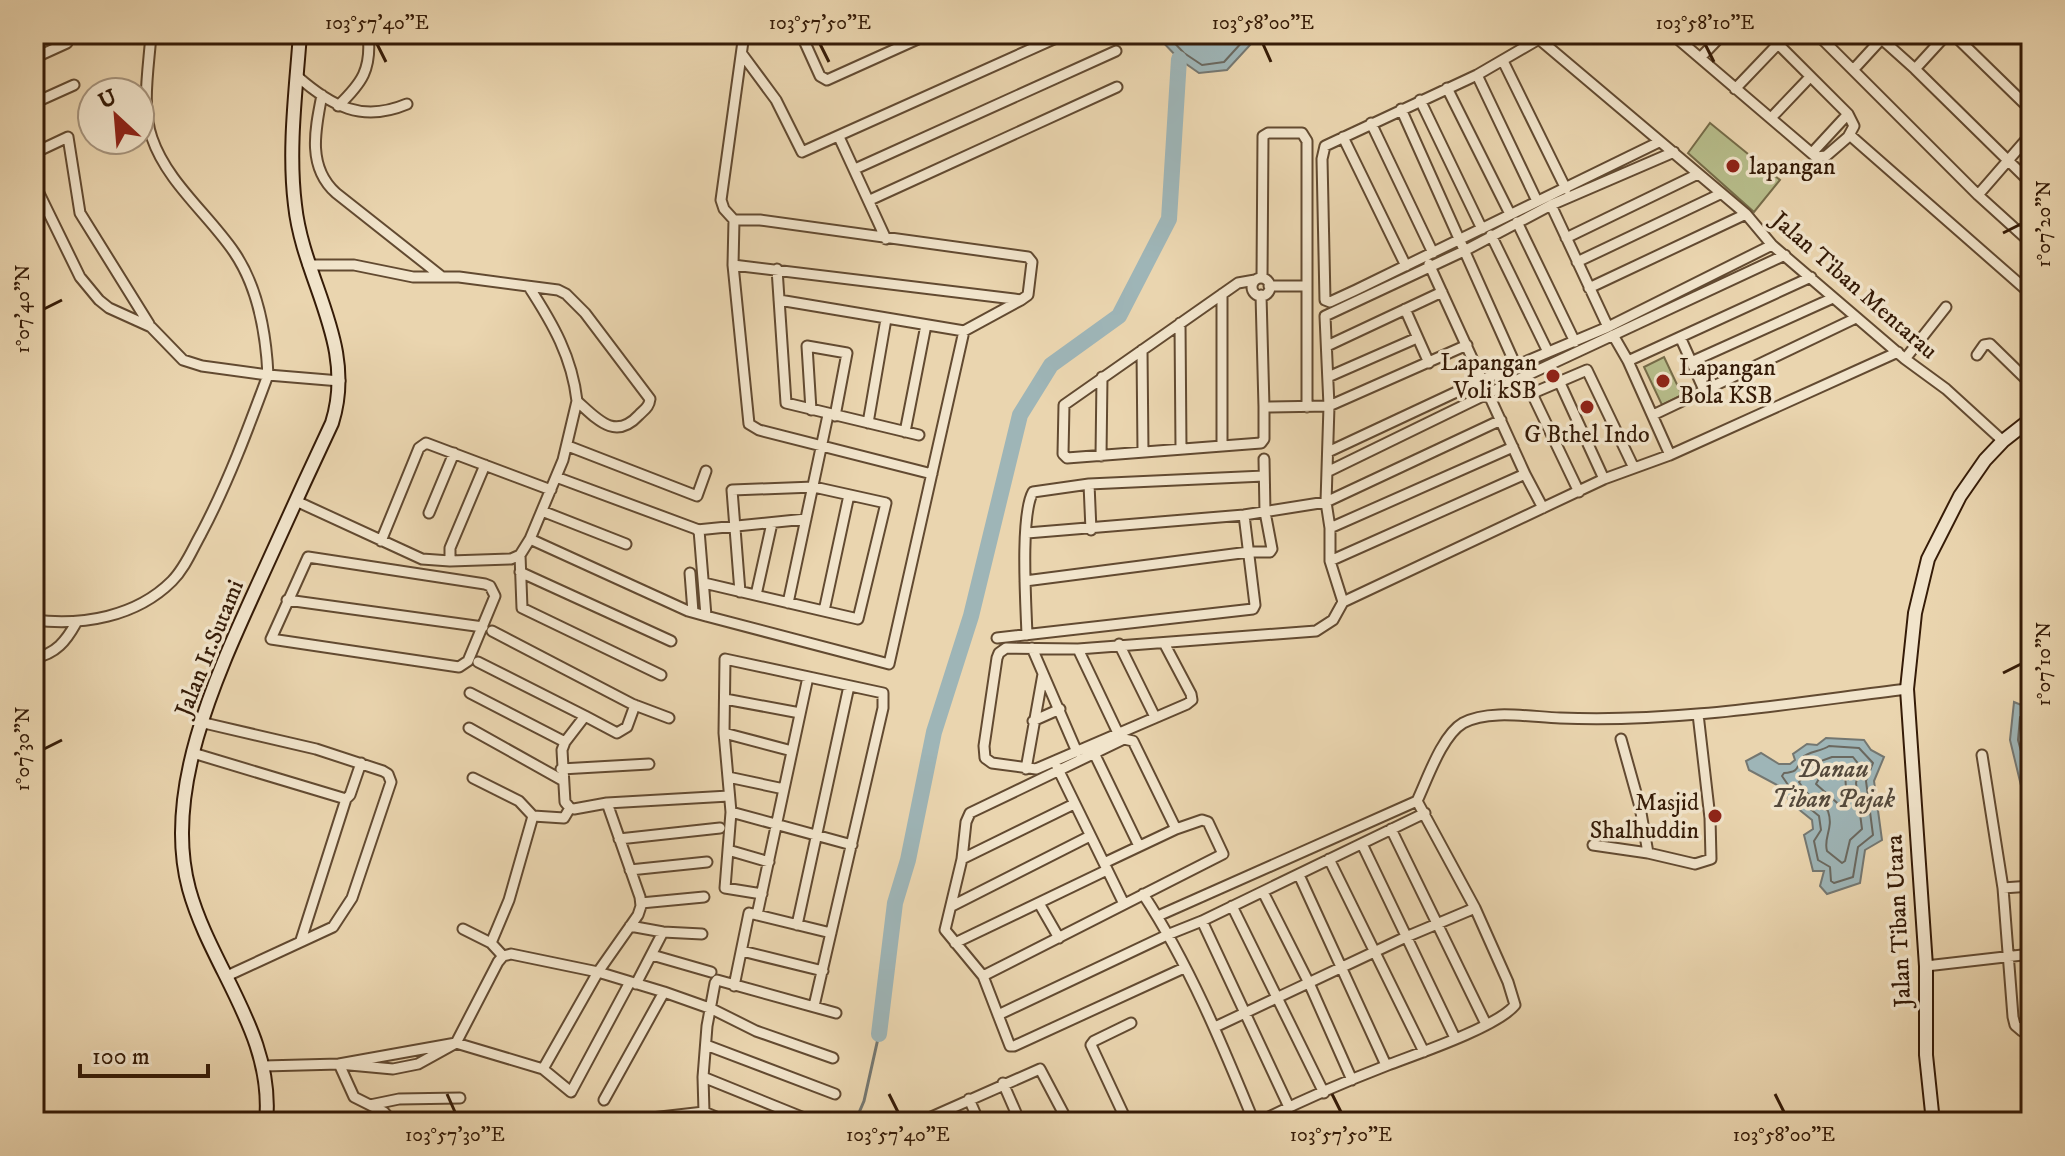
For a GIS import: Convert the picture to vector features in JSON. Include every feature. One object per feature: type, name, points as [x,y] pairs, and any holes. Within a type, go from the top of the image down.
[{"type":"street","points":[[34,620],[76,623],[104,618],[135,606],[173,580],[216,505],[268,375],[261,323],[243,268],[226,241],[171,173],[151,136],[147,105],[151,34]]},
{"type":"street","name":"Jalan Ir.Sutami","points":[[266,1122],[264,1066],[190,892],[183,856],[186,797],[200,722],[241,622],[332,423],[340,381],[333,333],[308,265],[297,220],[293,182],[300,34]]},
{"type":"street","points":[[338,106],[363,79],[369,56],[368,34]]},
{"type":"street","points":[[744,34],[721,200],[734,220],[733,265],[749,424],[759,430],[821,447],[932,474]]},
{"type":"street","points":[[801,34],[820,76],[827,80],[929,34]]},
{"type":"street","points":[[742,54],[776,100],[802,152],[1065,34]]},
{"type":"street","points":[[1672,34],[1812,153],[1819,158],[1824,157],[1848,137],[1854,126],[1848,114],[1768,34]]},
{"type":"street","points":[[1700,58],[1723,34]]},
{"type":"street","points":[[1817,34],[1978,195],[2031,243]]},
{"type":"street","points":[[1915,69],[1950,34],[2031,110]]},
{"type":"street","points":[[2024,34],[2031,41]]},
{"type":"street","points":[[1487,232],[1466,250],[1406,266],[1330,302],[1325,300],[1322,151],[1327,144],[1477,75],[1503,61],[1536,36]]},
{"type":"street","name":"Jalan Tiban Mentarau","points":[[1536,36],[1746,214],[1772,245],[1856,318],[1946,389],[2003,441]]},
{"type":"street","points":[[1853,70],[1881,36],[2031,183]]},
{"type":"street","points":[[34,58],[67,43]]},
{"type":"street","points":[[1735,89],[1778,44]]},
{"type":"street","points":[[855,169],[1116,51]]},
{"type":"street","points":[[1503,61],[1566,189]]},
{"type":"street","points":[[1477,75],[1537,201]]},
{"type":"street","points":[[297,76],[338,106],[367,112],[396,109],[407,104]]},
{"type":"street","points":[[1771,118],[1810,77]]},
{"type":"street","points":[[34,103],[74,85]]},
{"type":"street","points":[[870,200],[1117,87]]},
{"type":"street","points":[[1447,88],[1575,342]]},
{"type":"street","points":[[322,95],[316,141],[319,172],[324,180],[336,193],[441,276]]},
{"type":"street","points":[[1420,100],[1548,352]]},
{"type":"street","points":[[1401,109],[1516,366]]},
{"type":"street","points":[[1812,153],[1848,114]]},
{"type":"street","points":[[1371,123],[1442,292],[1543,508]]},
{"type":"street","points":[[1261,295],[1252,290],[1258,279],[1263,136],[1268,133],[1302,133],[1307,141],[1307,407]]},
{"type":"street","points":[[1978,195],[2031,134]]},
{"type":"street","points":[[34,153],[68,137],[80,213],[151,327],[167,347],[183,360],[202,366],[268,375],[340,381]]},
{"type":"street","points":[[839,137],[886,239]]},
{"type":"street","points":[[1343,137],[1406,266]]},
{"type":"street","points":[[1848,137],[2031,294]]},
{"type":"street","points":[[1514,218],[1537,201],[1659,142]]},
{"type":"street","points":[[1343,602],[1330,561],[1326,502],[1329,406],[1325,316],[1460,240],[1487,232],[1674,152]]},
{"type":"street","points":[[1566,238],[1698,174]]},
{"type":"street","points":[[34,183],[88,289],[109,308],[151,327]]},
{"type":"street","points":[[1577,262],[1720,194]]},
{"type":"street","points":[[1551,205],[1610,331],[1628,361],[1670,455]]},
{"type":"street","points":[[1589,288],[1746,214]]},
{"type":"street","points":[[734,220],[760,220],[1028,257],[1032,262],[1028,295],[964,331],[779,300]]},
{"type":"street","points":[[1327,472],[1524,377],[1772,245]]},
{"type":"street","points":[[1328,452],[1482,380],[1548,352],[1610,331],[1785,255]]},
{"type":"street","points":[[308,265],[343,264],[413,277],[441,276],[558,290],[574,301],[597,328],[651,403],[635,420],[614,427],[600,422],[577,401]]},
{"type":"street","points":[[733,265],[1021,300]]},
{"type":"street","points":[[777,269],[786,403],[919,435]]},
{"type":"street","points":[[1628,361],[1811,277]]},
{"type":"street","points":[[1241,281],[1267,281],[1268,292],[1261,295],[1262,442],[1101,456],[1063,456],[1062,411],[1070,399],[1241,281]]},
{"type":"street","points":[[1269,286],[1307,286]]},
{"type":"street","points":[[529,287],[562,341],[571,367],[577,401],[568,446],[530,539],[520,555],[520,602],[526,611],[661,675]]},
{"type":"street","points":[[1327,346],[1442,292]]},
{"type":"street","points":[[1222,294],[1222,446]]},
{"type":"street","points":[[1691,362],[1833,298]]},
{"type":"street","points":[[1176,829],[1131,739],[1124,739],[1056,767],[1026,769],[992,763],[985,758],[984,746],[999,653],[1006,648],[1078,649],[1316,631],[1333,620],[1343,602],[1604,479],[1670,455],[1902,356],[1946,307]]},
{"type":"street","points":[[1405,309],[1429,363]]},
{"type":"street","points":[[1653,415],[1856,318]]},
{"type":"street","points":[[868,423],[886,319]]},
{"type":"street","points":[[1180,323],[1181,449]]},
{"type":"street","points":[[905,432],[926,325]]},
{"type":"street","points":[[530,539],[693,612],[889,664],[964,331]]},
{"type":"street","points":[[1328,377],[1417,338]]},
{"type":"street","points":[[1681,339],[1704,390]]},
{"type":"street","points":[[1977,355],[1984,345],[1990,344],[2031,384]]},
{"type":"street","points":[[1264,407],[1329,406],[1467,345]]},
{"type":"street","points":[[788,603],[821,447],[847,353],[807,346],[811,410]]},
{"type":"street","points":[[1142,350],[1143,452]]},
{"type":"street","points":[[1533,393],[1587,370],[1633,466]]},
{"type":"street","points":[[1101,456],[1102,377]]},
{"type":"street","points":[[1524,377],[1579,492]]},
{"type":"street","points":[[1560,383],[1604,479]]},
{"type":"street","name":"Jalan Tiban Utara","points":[[1933,1122],[1925,1042],[1926,966],[1907,689],[1916,604],[1928,559],[1966,486],[2003,441],[2031,419]]},
{"type":"street","points":[[1027,533],[1244,515],[1326,502],[1501,420]]},
{"type":"street","points":[[381,541],[419,448],[426,443],[551,490]]},
{"type":"street","points":[[568,446],[697,496],[706,471]]},
{"type":"street","points":[[1330,528],[1513,447]]},
{"type":"street","points":[[429,513],[454,453]]},
{"type":"street","points":[[1025,581],[1249,552],[1268,553],[1272,550],[1265,512],[1264,459]]},
{"type":"street","points":[[450,561],[450,548],[485,465]]},
{"type":"street","points":[[1330,561],[1525,474]]},
{"type":"street","points":[[1027,635],[1027,533],[1033,492],[1089,484],[1264,476]]},
{"type":"street","points":[[556,477],[697,530],[806,519]]},
{"type":"street","points":[[1089,484],[1091,530]]},
{"type":"street","points":[[704,583],[740,592],[858,619],[886,503],[814,487],[732,490],[740,592]]},
{"type":"street","points":[[824,611],[849,495]]},
{"type":"street","points":[[296,501],[422,559],[502,560],[520,555]]},
{"type":"street","points":[[542,511],[626,544]]},
{"type":"street","points":[[997,638],[1253,609],[1244,515]]},
{"type":"street","points":[[756,595],[772,523]]},
{"type":"street","points":[[697,530],[706,616]]},
{"type":"street","points":[[308,557],[490,586],[495,596],[487,629],[468,661],[459,667],[271,639],[308,557]]},
{"type":"street","points":[[520,572],[671,641]]},
{"type":"street","points":[[690,573],[693,612]]},
{"type":"street","points":[[287,600],[487,629],[635,705],[669,718]]},
{"type":"street","points":[[34,658],[61,645],[76,623]]},
{"type":"street","points":[[1164,643],[1192,700],[1077,752],[1056,767],[970,813],[945,930],[983,976],[1008,1044],[1014,1046],[1184,968]]},
{"type":"street","points":[[1119,644],[1155,717]]},
{"type":"street","points":[[1032,648],[1077,752]]},
{"type":"street","points":[[1078,649],[1118,733]]},
{"type":"street","points":[[762,894],[725,888],[731,812],[724,733],[725,659],[883,693],[883,708],[814,1006]]},
{"type":"street","points":[[478,662],[617,733],[627,727],[635,705]]},
{"type":"street","points":[[1026,769],[1043,673]]},
{"type":"street","points":[[757,915],[808,677]]},
{"type":"street","points":[[797,925],[849,686]]},
{"type":"street","points":[[1158,916],[1417,801],[1449,736],[1464,723],[1475,719],[1523,716],[1615,721],[1907,689]]},
{"type":"street","points":[[470,693],[565,742]]},
{"type":"street","points":[[725,699],[800,713]]},
{"type":"street","points":[[1033,721],[1060,709]]},
{"type":"street","points":[[1593,845],[1695,864],[1711,859],[1710,818],[1698,714]]},
{"type":"street","points":[[570,808],[565,802],[562,774],[565,742],[585,716]]},
{"type":"street","points":[[200,722],[316,749],[361,763],[388,774],[391,782],[345,910],[333,927],[227,976]]},
{"type":"street","points":[[469,728],[562,774],[649,764]]},
{"type":"street","points":[[724,733],[792,751]]},
{"type":"street","points":[[1621,739],[1640,807],[1648,853]]},
{"type":"street","points":[[193,753],[346,799]]},
{"type":"street","points":[[1094,753],[1139,846]]},
{"type":"street","points":[[1982,755],[2003,888],[2015,1025],[2022,1031],[2031,1032]]},
{"type":"street","points":[[301,940],[346,799],[361,763]]},
{"type":"street","points":[[1056,767],[1124,904]]},
{"type":"street","points":[[728,777],[784,789]]},
{"type":"street","points":[[473,778],[519,801],[533,816],[564,818],[570,808]]},
{"type":"street","points":[[570,808],[729,796]]},
{"type":"street","points":[[1143,894],[1158,916],[1215,1027],[1256,1122],[1486,1024],[1515,1005],[1475,908],[1417,801]]},
{"type":"street","points":[[543,1069],[598,972],[638,915],[641,903],[607,803]]},
{"type":"street","points":[[962,859],[1074,804]]},
{"type":"street","points":[[731,812],[852,845]]},
{"type":"street","points":[[998,1015],[1425,813]]},
{"type":"street","points":[[491,943],[509,900],[533,816]]},
{"type":"street","points":[[955,943],[1040,905],[1139,846],[1205,820],[1223,854],[983,976]]},
{"type":"street","points":[[619,839],[720,828]]},
{"type":"street","points":[[1391,829],[1486,1024]]},
{"type":"street","points":[[952,906],[1090,836]]},
{"type":"street","points":[[1362,844],[1455,1038]]},
{"type":"street","points":[[728,850],[769,862]]},
{"type":"street","points":[[1329,859],[1424,1052]]},
{"type":"street","points":[[630,870],[707,862]]},
{"type":"street","points":[[1299,875],[1386,1065]]},
{"type":"street","points":[[2003,888],[2031,886]]},
{"type":"street","points":[[1263,892],[1309,983],[1352,1080]]},
{"type":"street","points":[[641,903],[704,897]]},
{"type":"street","points":[[1040,905],[1059,938]]},
{"type":"street","points":[[1232,906],[1324,1093]]},
{"type":"street","points":[[1215,1027],[1475,908]]},
{"type":"street","points":[[734,986],[749,913],[831,933]]},
{"type":"street","points":[[1202,921],[1289,1107]]},
{"type":"street","points":[[630,926],[702,934]]},
{"type":"street","points":[[463,929],[491,943],[503,956]]},
{"type":"street","points":[[339,1064],[456,1043],[543,1069],[571,1092],[663,932]]},
{"type":"street","points":[[742,951],[823,971]]},
{"type":"street","points":[[264,1066],[339,1064],[383,1069],[407,1067],[431,1058],[456,1043],[498,962],[503,956],[511,954],[598,972],[664,992],[712,1009],[756,1031],[833,1058]]},
{"type":"street","points":[[1926,966],[2031,954]]},
{"type":"street","points":[[652,955],[711,972]]},
{"type":"street","points":[[704,1112],[703,1077],[715,983],[721,981],[836,1013]]},
{"type":"street","points":[[604,1100],[664,992]]},
{"type":"street","points":[[1127,1122],[1091,1045],[1131,1023]]},
{"type":"street","points":[[706,1045],[835,1094]]},
{"type":"street","points":[[339,1064],[354,1097],[384,1112],[393,1122]]},
{"type":"street","points":[[920,1122],[933,1119],[1003,1083],[1042,1069],[1068,1122]]},
{"type":"street","points":[[703,1077],[814,1122]]},
{"type":"street","points":[[1003,1083],[1020,1122]]},
{"type":"street","points":[[370,1105],[388,1100],[460,1098]]},
{"type":"street","points":[[969,1099],[979,1122]]},
{"type":"street","points":[[634,1120],[704,1112],[728,1122]]},
{"type":"green space","name":"lapangan","points":[[1710,123],[1780,180],[1754,212],[1688,153]]},
{"type":"green space","name":"Lapangan Bola KSB","points":[[1664,357],[1682,395],[1662,405],[1644,367]]},
{"type":"water","points":[[1155,34],[1255,34],[1251,44],[1227,70],[1199,73],[1179,59]]},
{"type":"water","points":[[2014,702],[2031,709],[2031,796],[2024,798],[2010,740]]},
{"type":"water","name":"Danau Tiban Pajak","points":[[1826,738],[1864,740],[1871,750],[1884,757],[1874,781],[1882,840],[1865,850],[1860,883],[1827,894],[1820,886],[1824,871],[1813,871],[1804,835],[1813,829],[1812,820],[1791,803],[1779,786],[1749,770],[1746,761],[1761,753],[1779,764],[1790,764],[1795,760],[1793,754],[1807,744],[1817,745]]},
{"type":"waterway","points":[[879,1034],[895,903],[908,860],[934,732],[971,616],[1020,415],[1051,365],[1119,316],[1169,219],[1179,59]]},
{"type":"waterway","points":[[855,1122],[864,1101],[879,1034]]},
{"type":"place","name":"lapangan","points":[[1733,166]]},
{"type":"place","name":"Lapangan Voli kSB","points":[[1553,376]]},
{"type":"place","name":"Lapangan Bola KSB","points":[[1663,381]]},
{"type":"place","name":"G Bthel Indo","points":[[1587,407]]},
{"type":"place","name":"Masjid Shalhuddin","points":[[1715,816]]}]
